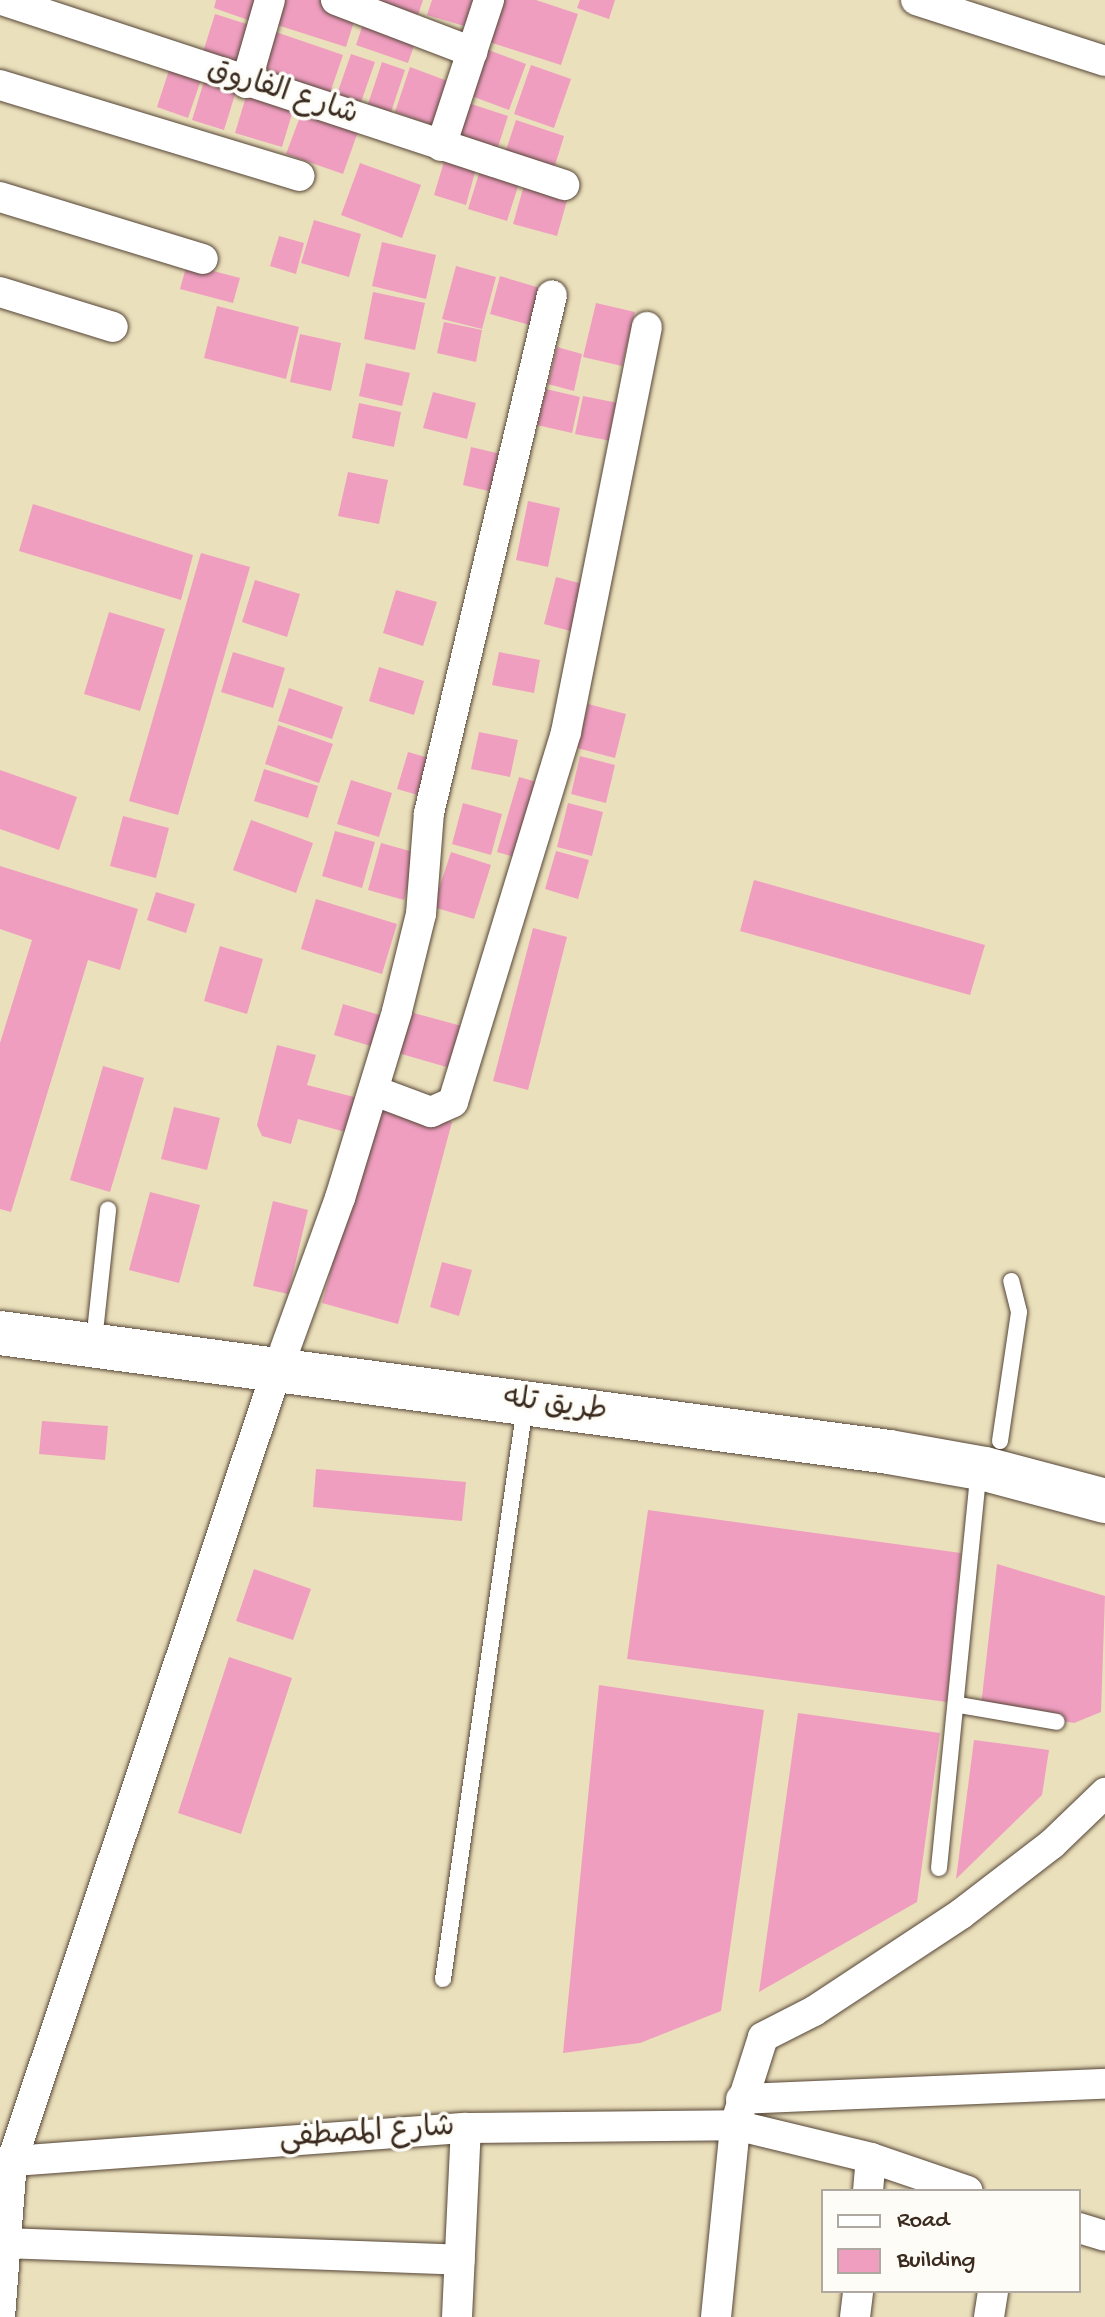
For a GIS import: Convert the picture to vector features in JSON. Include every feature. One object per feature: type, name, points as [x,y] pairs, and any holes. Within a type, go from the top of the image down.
[{"type":"main road","name":"طريق تله","points":[[0,1309],[96,1323],[281,1360]]},
{"type":"main road","name":"طريق تله","points":[[0,1333],[281,1360],[473,1384],[1105,1472]]},
{"type":"main road","name":"طريق تله","points":[[473,1384],[526,1403],[989,1454],[1105,1501]]},
{"type":"street","name":"شارع الفاروق","points":[[2,0],[246,83],[564,185]]},
{"type":"street","points":[[246,83],[270,0]]},
{"type":"street","points":[[336,0],[472,52]]},
{"type":"street","points":[[441,146],[489,0]]},
{"type":"street","points":[[916,0],[1105,61]]},
{"type":"street","points":[[0,85],[299,176]]},
{"type":"street","points":[[0,197],[203,259]]},
{"type":"street","points":[[0,292],[113,327]]},
{"type":"street","points":[[0,2316],[6,2162],[375,1091],[421,914],[429,813],[552,295]]},
{"type":"street","points":[[375,1091],[431,1112],[453,1102],[566,732],[647,327]]},
{"type":"street","points":[[716,2317],[738,2112],[767,2031],[814,2011],[961,1914],[1042,1852],[1105,1793]]},
{"type":"street","name":"شارع المصطفى","points":[[6,2162],[1105,2084]]},
{"type":"street","points":[[738,2112],[962,2189]]},
{"type":"street","points":[[457,2317],[466,2128]]},
{"type":"street","points":[[868,2189],[871,2158]]},
{"type":"street","points":[[1081,2229],[1105,2236]]},
{"type":"street","points":[[5,2243],[460,2260]]},
{"type":"street","points":[[855,2317],[858,2293]]},
{"type":"street","points":[[989,2317],[993,2293]]},
{"type":"lane","points":[[96,1323],[108,1210]]},
{"type":"lane","points":[[939,1868],[989,1454],[1019,1312],[1011,1281]]},
{"type":"lane","points":[[443,1979],[526,1403]]},
{"type":"lane","points":[[959,1705],[1057,1722]]},
{"type":"building","points":[[216,0],[265,0],[257,23],[214,8]]},
{"type":"building","points":[[282,0],[322,0],[357,12],[346,47],[274,24]]},
{"type":"building","points":[[377,0],[423,0],[418,15]]},
{"type":"building","points":[[432,0],[480,0],[471,28],[427,15]]},
{"type":"building","points":[[496,0],[536,0],[578,14],[561,65],[483,40]]},
{"type":"building","points":[[580,0],[615,0],[609,19],[577,8]]},
{"type":"building","points":[[215,14],[256,27],[244,65],[203,52]]},
{"type":"building","points":[[365,18],[417,37],[408,63],[356,45]]},
{"type":"building","points":[[270,30],[343,55],[329,96],[256,72]]},
{"type":"building","points":[[483,48],[526,64],[509,110],[466,94]]},
{"type":"building","points":[[351,54],[375,62],[361,102],[337,94]]},
{"type":"building","points":[[382,62],[405,70],[391,112],[368,104]]},
{"type":"building","points":[[171,64],[203,74],[188,118],[157,107]]},
{"type":"building","points":[[531,65],[571,79],[554,128],[514,114]]},
{"type":"building","points":[[410,67],[453,83],[437,127],[395,112]]},
{"type":"building","points":[[206,75],[238,85],[224,130],[192,120]]},
{"type":"building","points":[[248,90],[295,104],[282,147],[235,133]]},
{"type":"building","points":[[465,102],[508,116],[497,150],[454,136]]},
{"type":"building","points":[[304,106],[360,126],[343,174],[286,154]]},
{"type":"building","points":[[516,120],[564,136],[553,172],[504,156]]},
{"type":"building","points":[[446,155],[477,165],[466,205],[434,195]]},
{"type":"building","points":[[360,163],[421,185],[402,238],[341,215]]},
{"type":"building","points":[[482,164],[521,177],[507,221],[468,209]]},
{"type":"building","points":[[526,178],[570,190],[557,236],[513,224]]},
{"type":"building","points":[[314,220],[361,234],[349,277],[301,263]]},
{"type":"building","points":[[279,236],[304,243],[296,274],[270,266]]},
{"type":"building","points":[[382,242],[436,255],[426,299],[372,286]]},
{"type":"building","points":[[187,264],[240,278],[233,303],[180,289]]},
{"type":"building","points":[[456,266],[496,277],[482,329],[442,319]]},
{"type":"building","points":[[500,276],[540,288],[530,325],[490,314]]},
{"type":"building","points":[[373,292],[425,303],[415,350],[364,339]]},
{"type":"building","points":[[596,303],[635,312],[622,366],[583,357]]},
{"type":"building","points":[[217,306],[299,327],[286,379],[204,358]]},
{"type":"building","points":[[444,322],[482,330],[476,362],[437,353]]},
{"type":"building","points":[[300,334],[341,343],[331,391],[290,382]]},
{"type":"building","points":[[557,347],[582,354],[574,391],[548,384]]},
{"type":"building","points":[[366,363],[410,373],[402,406],[359,396]]},
{"type":"building","points":[[546,389],[580,397],[572,433],[537,425]]},
{"type":"building","points":[[433,392],[476,403],[467,439],[423,428]]},
{"type":"building","points":[[583,396],[618,403],[611,441],[575,434]]},
{"type":"building","points":[[359,403],[401,412],[394,447],[352,438]]},
{"type":"building","points":[[471,447],[505,455],[497,493],[463,485]]},
{"type":"building","points":[[348,472],[388,480],[379,524],[338,516]]},
{"type":"building","points":[[528,501],[560,508],[548,567],[516,560]]},
{"type":"building","points":[[33,504],[193,555],[181,600],[19,551]]},
{"type":"building","points":[[201,553],[250,567],[178,815],[129,801]]},
{"type":"building","points":[[556,577],[587,585],[574,632],[544,624]]},
{"type":"building","points":[[255,580],[300,594],[287,637],[242,622]]},
{"type":"building","points":[[396,590],[437,602],[423,646],[383,633]]},
{"type":"building","points":[[109,612],[165,629],[140,711],[84,694]]},
{"type":"building","points":[[233,652],[285,668],[273,708],[221,692]]},
{"type":"building","points":[[499,652],[540,660],[534,693],[492,685]]},
{"type":"building","points":[[379,667],[424,681],[414,715],[369,701]]},
{"type":"building","points":[[289,688],[343,707],[332,739],[278,721]]},
{"type":"building","points":[[588,704],[626,714],[615,758],[577,748]]},
{"type":"building","points":[[278,725],[333,744],[319,783],[265,764]]},
{"type":"building","points":[[479,732],[518,740],[510,777],[471,769]]},
{"type":"building","points":[[408,752],[439,761],[428,798],[397,789]]},
{"type":"building","points":[[580,756],[615,765],[606,803],[571,794]]},
{"type":"building","points":[[264,769],[318,786],[308,818],[254,801]]},
{"type":"building","points":[[0,770],[77,797],[59,850],[0,829]]},
{"type":"building","points":[[519,777],[544,784],[522,859],[497,852]]},
{"type":"building","points":[[351,780],[392,793],[379,837],[337,824]]},
{"type":"building","points":[[463,803],[502,814],[491,855],[452,844]]},
{"type":"building","points":[[568,803],[603,812],[592,856],[557,847]]},
{"type":"building","points":[[123,816],[169,828],[156,878],[110,866]]},
{"type":"building","points":[[251,820],[313,843],[296,893],[233,870]]},
{"type":"building","points":[[335,831],[375,842],[362,888],[322,876]]},
{"type":"building","points":[[381,843],[417,853],[404,900],[368,890]]},
{"type":"building","points":[[556,851],[589,860],[578,899],[545,889]]},
{"type":"building","points":[[451,852],[491,865],[474,919],[433,907]]},
{"type":"building","points":[[0,866],[138,909],[120,970],[88,960],[11,1212],[0,1209],[0,1043],[32,940],[0,929]]},
{"type":"building","points":[[754,880],[985,945],[970,995],[740,931]]},
{"type":"building","points":[[156,892],[195,904],[186,933],[147,920]]},
{"type":"building","points":[[316,899],[397,924],[382,974],[301,949]]},
{"type":"building","points":[[533,928],[567,937],[528,1090],[493,1081]]},
{"type":"building","points":[[220,946],[263,959],[247,1014],[204,1001]]},
{"type":"building","points":[[343,1004],[383,1016],[374,1047],[334,1035]]},
{"type":"building","points":[[410,1012],[469,1028],[457,1070],[398,1053]]},
{"type":"building","points":[[277,1045],[316,1055],[307,1085],[358,1098],[349,1133],[298,1119],[291,1144],[262,1136],[257,1125]]},
{"type":"building","points":[[103,1066],[144,1078],[110,1192],[70,1180]]},
{"type":"building","points":[[376,1101],[452,1122],[398,1324],[322,1303]]},
{"type":"building","points":[[174,1107],[220,1118],[207,1170],[161,1159]]},
{"type":"building","points":[[150,1192],[200,1205],[179,1283],[129,1270]]},
{"type":"building","points":[[273,1201],[308,1210],[288,1294],[253,1286]]},
{"type":"building","points":[[442,1262],[472,1270],[459,1316],[430,1307]]},
{"type":"building","points":[[42,1421],[108,1426],[105,1460],[39,1454]]},
{"type":"building","points":[[316,1469],[466,1482],[462,1521],[313,1507]]},
{"type":"building","points":[[648,1510],[961,1553],[947,1702],[627,1659]]},
{"type":"building","points":[[997,1564],[1105,1596],[1101,1712],[1074,1723],[981,1706]]},
{"type":"building","points":[[254,1569],[311,1589],[293,1640],[236,1621]]},
{"type":"building","points":[[229,1657],[292,1678],[241,1834],[178,1813]]},
{"type":"building","points":[[599,1685],[764,1710],[721,2011],[640,2043],[563,2053]]},
{"type":"building","points":[[798,1713],[940,1733],[917,1902],[759,1992]]},
{"type":"building","points":[[974,1740],[1049,1750],[1042,1795],[956,1879]]}]
